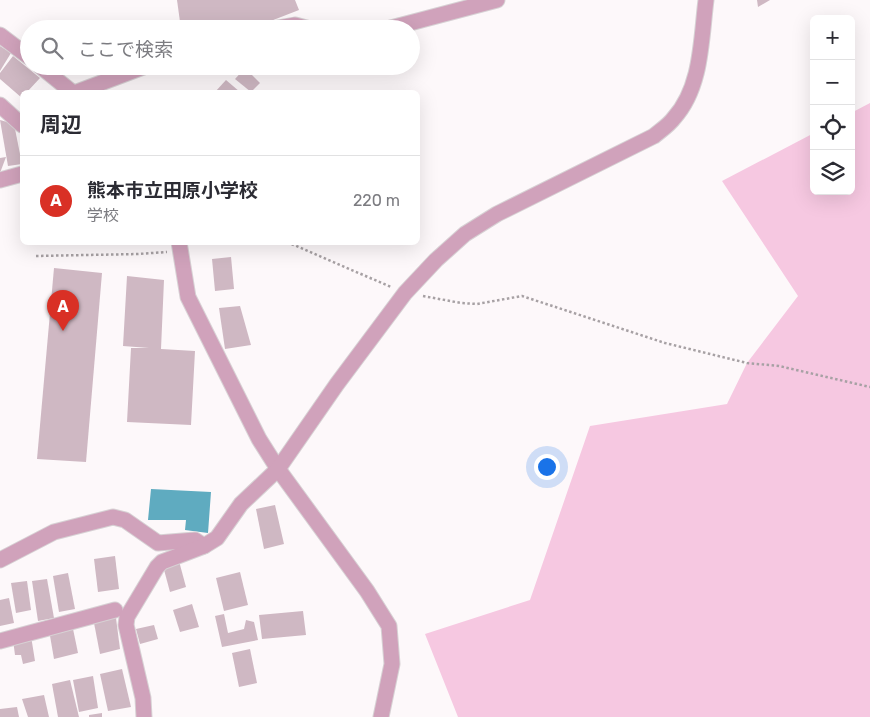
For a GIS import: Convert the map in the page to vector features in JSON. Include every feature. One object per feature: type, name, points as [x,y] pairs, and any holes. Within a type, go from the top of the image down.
[{"type":"street","points":[[420,20],[497,0]]},
{"type":"street","points":[[144,717],[143,698],[126,625],[128,617],[157,567],[162,562],[204,546],[217,538],[240,504],[278,468],[337,384],[405,293],[436,260],[465,234],[497,214],[654,136],[675,118],[691,91],[698,62],[706,0]]},
{"type":"street","points":[[0,35],[20,50]]},
{"type":"street","points":[[51,75],[70,90]]},
{"type":"street","points":[[82,90],[122,75]]},
{"type":"street","points":[[0,105],[20,123]]},
{"type":"street","points":[[0,180],[20,175]]},
{"type":"street","points":[[180,247],[188,297],[259,439],[367,591],[389,626],[392,664],[381,717]]},
{"type":"street","points":[[0,560],[54,532],[113,517],[125,520],[158,543],[195,540],[204,546]]},
{"type":"street","points":[[0,641],[115,610]]},
{"type":"path","points":[[294,245],[405,293],[477,304],[522,296],[665,343],[748,363],[779,366],[870,387]]},
{"type":"path","points":[[36,256],[138,254],[180,247]]},
{"type":"shaded area","points":[[870,103],[870,717],[458,717],[425,634],[530,600],[590,426],[727,404],[747,363],[798,296],[722,181],[810,135],[810,195],[855,195],[855,111]]},
{"type":"water","points":[[151,489],[211,492],[208,533],[185,530],[186,520],[148,520]]},
{"type":"building","points":[[177,0],[295,0],[299,10],[273,20],[180,20]]},
{"type":"building","points":[[757,0],[770,0],[758,7]]},
{"type":"building","points":[[0,46],[11,53],[0,71]]},
{"type":"building","points":[[13,56],[20,62],[20,75],[36,75],[40,78],[29,90],[20,90],[20,96],[0,79],[0,73]]},
{"type":"building","points":[[239,75],[252,75],[260,83],[253,90],[249,90],[235,79]]},
{"type":"building","points":[[226,80],[238,90],[217,90]]},
{"type":"building","points":[[0,120],[14,124],[20,154],[20,164],[8,166]]},
{"type":"building","points":[[6,157],[0,173],[0,158]]},
{"type":"building","points":[[231,257],[234,289],[215,291],[212,259]]},
{"type":"building","points":[[54,268],[102,273],[86,462],[37,459]]},
{"type":"building","points":[[127,276],[164,280],[161,349],[195,351],[191,425],[127,422],[131,348],[149,348],[123,346]]},
{"type":"building","points":[[240,306],[251,345],[225,349],[219,308]]},
{"type":"building","points":[[275,505],[284,544],[264,549],[256,509]]},
{"type":"building","points":[[115,556],[119,589],[98,592],[94,559]]},
{"type":"building","points":[[179,561],[186,587],[170,592],[163,566]]},
{"type":"building","points":[[240,572],[248,605],[224,611],[216,578]]},
{"type":"building","points":[[68,573],[75,609],[59,612],[53,576]]},
{"type":"building","points":[[47,579],[54,618],[38,621],[32,581]]},
{"type":"building","points":[[27,581],[31,610],[16,613],[11,583]]},
{"type":"building","points":[[9,598],[14,623],[0,626],[0,600]]},
{"type":"building","points":[[192,604],[199,627],[180,632],[173,610]]},
{"type":"building","points":[[303,611],[306,635],[262,639],[259,615]]},
{"type":"building","points":[[224,614],[228,633],[244,629],[246,620],[254,622],[258,640],[222,647],[215,616]]},
{"type":"building","points":[[116,618],[120,649],[100,654],[94,623]]},
{"type":"building","points":[[72,624],[78,653],[54,659],[49,630]]},
{"type":"building","points":[[154,625],[158,639],[140,644],[136,629]]},
{"type":"building","points":[[31,636],[35,661],[23,664],[21,655],[15,655],[13,640]]},
{"type":"building","points":[[250,649],[257,683],[239,687],[232,653]]},
{"type":"building","points":[[122,669],[131,707],[108,711],[100,674]]},
{"type":"building","points":[[93,676],[98,708],[79,712],[73,680]]},
{"type":"building","points":[[70,680],[79,717],[58,717],[52,684]]},
{"type":"building","points":[[44,695],[49,717],[28,717],[22,699]]},
{"type":"building","points":[[17,707],[19,717],[0,717],[0,709]]},
{"type":"building","points":[[102,713],[102,717],[89,717],[89,715]]},
{"type":"place","name":"熊本市立田原小学校","points":[[63,331]]}]
